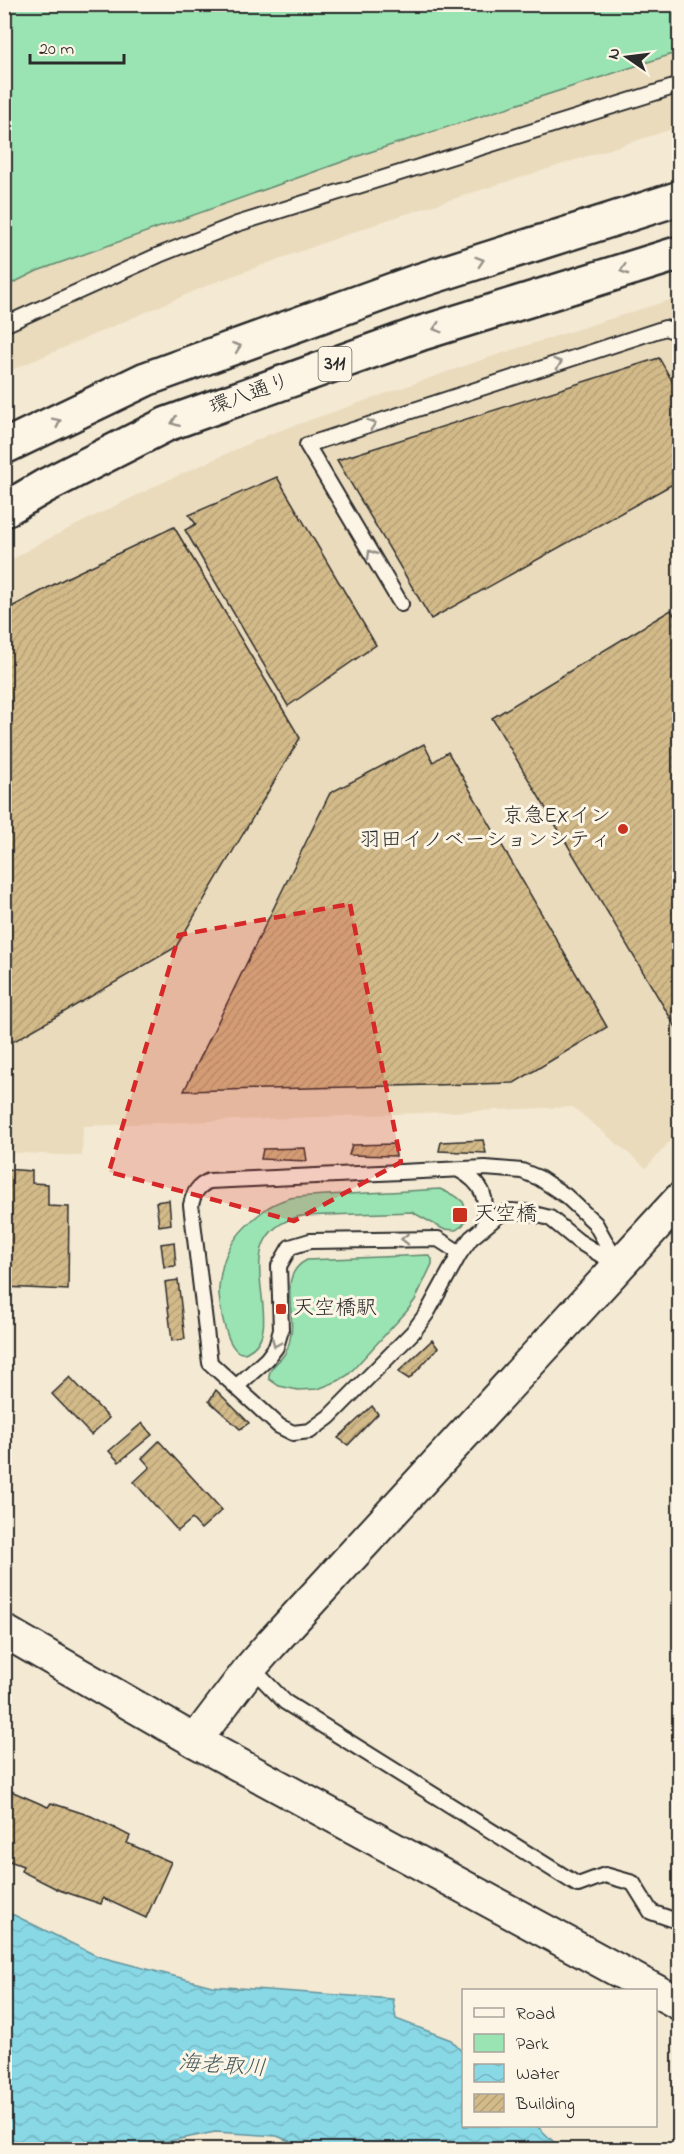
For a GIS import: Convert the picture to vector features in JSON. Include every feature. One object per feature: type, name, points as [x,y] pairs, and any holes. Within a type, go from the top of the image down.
[{"type":"main road","name":"311","points":[[4,447],[146,379],[415,282],[680,198]]},
{"type":"main road","name":"環八通り","points":[[4,510],[45,486],[167,424],[422,333],[680,253]]},
{"type":"street","points":[[195,1741],[250,1667],[680,1199]]},
{"type":"street","points":[[4,1631],[195,1741],[651,1989]]},
{"type":"street","points":[[657,1992],[680,2004]]},
{"type":"lane","points":[[4,325],[159,255],[237,224],[680,85]]},
{"type":"lane","points":[[400,604],[307,445],[666,328],[680,333]]},
{"type":"lane","points":[[485,1168],[509,1169],[522,1171],[539,1178],[566,1196],[595,1223],[619,1266],[578,1241],[550,1218],[510,1211],[499,1215],[471,1238],[413,1332],[329,1417],[310,1431],[293,1433],[279,1426],[210,1363],[191,1205],[194,1193],[200,1185],[209,1181],[485,1168]]},
{"type":"lane","points":[[459,1170],[470,1176],[482,1190],[486,1203],[484,1226]]},
{"type":"lane","points":[[236,1387],[267,1359],[276,1347],[281,1330],[279,1266],[290,1247],[309,1241],[438,1239],[460,1253]]},
{"type":"lane","points":[[250,1667],[285,1702],[578,1885],[605,1875],[633,1883],[651,1912],[680,1922]]},
{"type":"highlighted area","points":[[350,904],[401,1162],[294,1221],[109,1172],[179,935]]},
{"type":"shaded area","points":[[5,5],[679,5],[679,127],[387,220],[213,283],[5,373]]},
{"type":"shaded area","points":[[679,297],[679,1131],[646,1168],[573,1107],[83,1126],[82,1156],[5,1152],[5,564],[40,543],[166,481],[270,434],[487,358]]},
{"type":"green space","points":[[5,4],[679,5],[679,52],[367,153],[37,271],[5,287]]},
{"type":"green space","points":[[440,1189],[463,1202],[467,1218],[456,1230],[443,1229],[412,1212],[301,1216],[277,1227],[264,1242],[260,1262],[264,1324],[259,1340],[247,1352],[240,1353],[234,1348],[225,1328],[220,1304],[219,1288],[222,1270],[225,1257],[233,1241],[265,1210],[279,1202],[297,1197]]},
{"type":"green space","points":[[428,1255],[432,1259],[432,1264],[415,1300],[348,1375],[318,1389],[298,1390],[279,1386],[269,1379],[271,1369],[285,1354],[289,1342],[292,1324],[290,1283],[298,1266],[307,1260]]},
{"type":"water","name":"海老取川","points":[[5,1914],[14,1915],[97,1956],[212,1986],[393,1999],[396,2019],[451,2040],[462,2052],[462,2127],[538,2127],[561,2149],[309,2149],[277,2136],[215,2132],[160,2143],[150,2149],[5,2149]]},
{"type":"building","points":[[659,358],[680,395],[680,480],[431,619],[337,460]]},
{"type":"building","points":[[277,477],[376,645],[288,706],[185,530],[196,524],[189,515]]},
{"type":"building","points":[[174,527],[300,738],[176,947],[4,1047],[4,611],[68,577]]},
{"type":"building","points":[[671,610],[680,624],[680,1028],[677,1029],[492,718]]},
{"type":"building","points":[[424,744],[433,762],[448,752],[607,1027],[514,1083],[184,1091],[330,793]]},
{"type":"building","points":[[483,1140],[486,1153],[439,1151],[441,1142]]},
{"type":"building","points":[[394,1144],[396,1156],[349,1155],[352,1145]]},
{"type":"building","points":[[305,1148],[307,1161],[261,1159],[263,1149]]},
{"type":"building","points":[[4,1169],[32,1171],[32,1183],[48,1184],[48,1206],[69,1207],[68,1290],[4,1287]]},
{"type":"building","points":[[169,1200],[171,1224],[159,1226],[156,1202]]},
{"type":"building","points":[[174,1242],[176,1266],[164,1267],[161,1244]]},
{"type":"building","points":[[178,1280],[185,1339],[172,1341],[165,1282]]},
{"type":"building","points":[[432,1340],[438,1348],[409,1379],[398,1372]]},
{"type":"building","points":[[70,1377],[109,1418],[91,1435],[52,1394]]},
{"type":"building","points":[[216,1390],[249,1423],[240,1429],[209,1401]]},
{"type":"building","points":[[372,1406],[378,1414],[348,1445],[338,1438]]},
{"type":"building","points":[[142,1423],[152,1435],[119,1462],[109,1451]]},
{"type":"building","points":[[159,1441],[222,1510],[201,1529],[192,1519],[178,1531],[134,1482],[150,1467],[142,1458]]},
{"type":"building","points":[[4,1788],[48,1807],[51,1803],[91,1816],[130,1836],[127,1843],[171,1862],[146,1918],[103,1898],[101,1904],[59,1890],[21,1871],[23,1866],[4,1859]]},
{"type":"place","name":"京急EXイン 羽田イノベーションシティ","points":[[623,829]]},
{"type":"place","name":"天空橋","points":[[460,1215]]},
{"type":"place","name":"天空橋駅","points":[[281,1309]]}]
